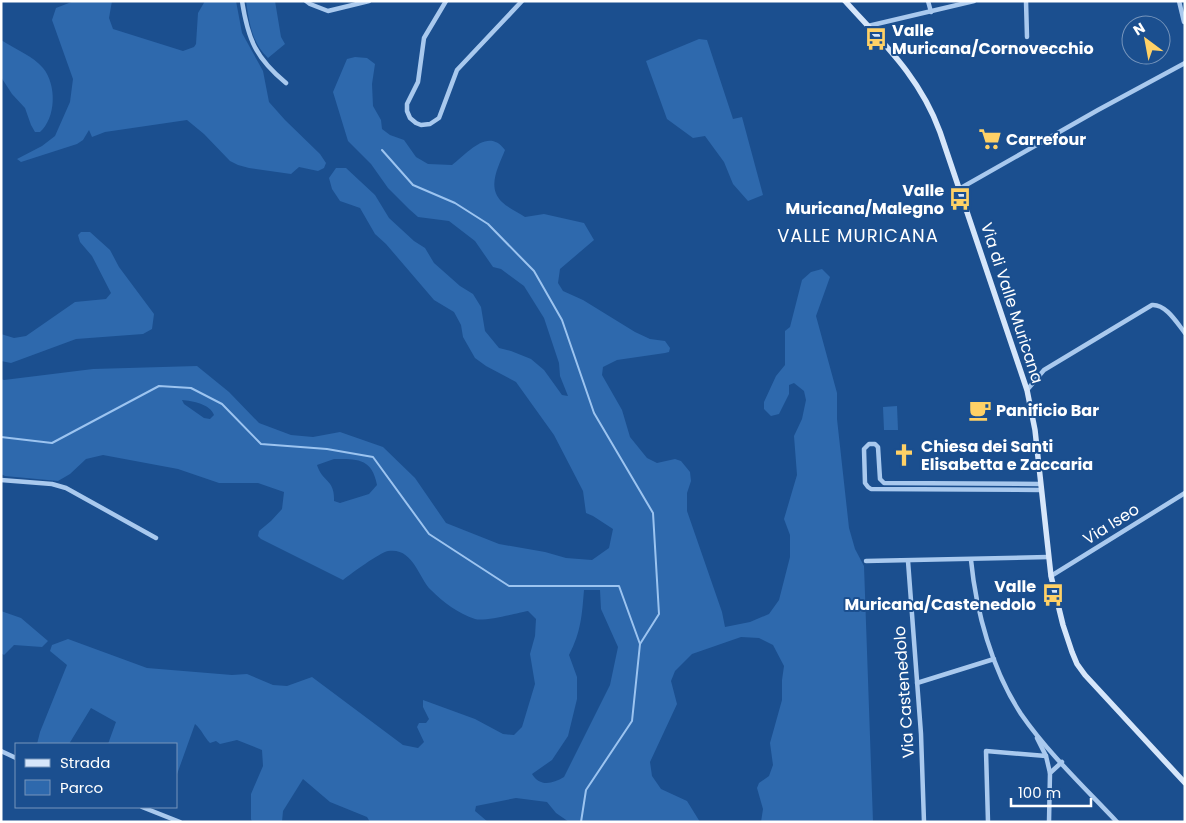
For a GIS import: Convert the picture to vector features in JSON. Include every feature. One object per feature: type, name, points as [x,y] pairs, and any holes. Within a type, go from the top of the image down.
[{"type":"street","points":[[242,1],[246,26],[253,44],[264,63],[286,83]]},
{"type":"street","points":[[306,1],[328,11],[369,1]]},
{"type":"street","points":[[446,1],[424,38],[418,82],[407,104],[409,116],[421,125],[430,124],[439,118],[457,70],[522,1]]},
{"type":"street","name":"Via di Valle Muricana","points":[[845,1],[892,52],[920,89],[934,115],[1027,390],[1035,430],[1051,576],[1063,625],[1078,664],[1085,675],[1185,783]]},
{"type":"street","points":[[928,1],[930,12]]},
{"type":"street","points":[[868,26],[974,1]]},
{"type":"street","points":[[1026,1],[1027,37]]},
{"type":"street","points":[[1179,1],[1184,22]]},
{"type":"street","points":[[959,188],[1185,63]]},
{"type":"street","points":[[1027,390],[1044,370],[1152,305],[1159,305],[1164,308],[1185,333]]},
{"type":"street","points":[[871,444],[878,447],[880,479],[884,483],[1040,487],[872,489],[868,488],[865,483],[864,449],[865,446],[871,444]]},
{"type":"street","points":[[1,480],[52,484],[66,488],[156,538]]},
{"type":"street","name":"Via Iseo","points":[[1051,576],[1185,493]]},
{"type":"street","points":[[866,561],[1048,557]]},
{"type":"street","points":[[971,560],[976,601],[994,659],[1010,695],[1033,730],[1046,756],[1050,773],[1050,822]]},
{"type":"street","name":"Via Castenedolo","points":[[908,561],[921,734],[924,822]]},
{"type":"street","points":[[917,683],[994,659]]},
{"type":"street","points":[[1033,730],[1117,822]]},
{"type":"street","points":[[1,751],[15,758]]},
{"type":"street","points":[[988,822],[986,751],[1046,756]]},
{"type":"street","points":[[1050,773],[1062,762]]},
{"type":"street","points":[[145,808],[180,822]]},
{"type":"green space","points":[[74,1],[112,1],[109,18],[113,29],[183,51],[194,47],[196,44],[198,13],[205,1],[236,1],[242,33],[263,71],[269,102],[320,154],[326,163],[324,168],[318,171],[299,167],[291,174],[238,165],[230,161],[204,134],[187,120],[105,132],[92,137],[89,130],[83,140],[77,144],[21,162],[17,159],[42,146],[55,136],[70,102],[73,79],[52,20],[56,8]]},
{"type":"green space","points":[[246,1],[275,1],[281,37],[285,44],[268,58],[255,39]]},
{"type":"green space","points":[[699,39],[707,40],[733,119],[742,117],[763,195],[748,201],[733,184],[724,162],[705,136],[693,138],[667,119],[646,61]]},
{"type":"green space","points":[[1,40],[34,60],[48,75],[51,83],[52,110],[45,126],[40,132],[35,132],[25,108],[12,94],[1,77]]},
{"type":"green space","points":[[355,57],[367,58],[375,64],[372,84],[373,106],[381,120],[382,129],[390,135],[404,140],[416,157],[428,164],[452,165],[478,144],[492,141],[505,150],[494,183],[497,196],[502,202],[525,217],[544,214],[584,223],[594,240],[560,269],[558,283],[563,291],[583,300],[635,332],[650,339],[665,341],[670,348],[669,352],[665,353],[617,360],[603,367],[602,375],[622,410],[630,437],[647,458],[657,463],[675,459],[681,461],[690,472],[691,481],[687,493],[687,511],[722,612],[725,627],[750,622],[769,614],[779,600],[790,557],[790,535],[784,519],[797,475],[794,436],[802,419],[806,400],[804,391],[794,383],[789,385],[789,394],[779,414],[771,416],[764,409],[764,402],[776,376],[785,365],[785,331],[790,327],[802,280],[811,272],[822,269],[830,277],[816,316],[837,393],[837,419],[849,528],[855,549],[864,566],[873,822],[761,822],[763,809],[757,788],[759,783],[769,776],[773,765],[770,743],[782,700],[784,666],[773,645],[759,638],[741,637],[692,654],[675,671],[671,681],[677,704],[650,762],[652,776],[661,789],[687,801],[700,822],[569,822],[556,813],[547,802],[516,798],[476,806],[475,811],[488,822],[370,822],[367,817],[330,802],[303,779],[283,811],[282,822],[252,822],[251,794],[263,766],[262,750],[237,740],[220,744],[216,741],[210,743],[195,724],[178,771],[178,743],[108,743],[116,722],[91,708],[70,743],[37,743],[67,665],[50,651],[52,645],[68,639],[147,668],[232,675],[247,674],[273,685],[287,686],[312,677],[403,745],[418,748],[424,742],[417,727],[419,723],[426,723],[429,719],[423,707],[423,700],[475,719],[503,734],[514,735],[522,727],[535,684],[530,654],[535,636],[536,619],[528,611],[479,620],[463,614],[431,590],[409,558],[396,551],[388,551],[378,555],[343,580],[258,536],[259,531],[282,509],[284,492],[258,483],[219,483],[178,469],[103,455],[86,459],[70,474],[58,481],[5,476],[1,474],[1,379],[93,369],[197,366],[229,392],[259,423],[291,435],[313,437],[340,432],[383,447],[415,478],[446,523],[499,544],[545,552],[566,558],[592,560],[609,548],[613,529],[586,513],[583,491],[554,435],[516,382],[475,358],[463,337],[461,325],[454,312],[434,300],[386,244],[375,234],[360,208],[340,201],[332,189],[329,178],[336,168],[346,168],[375,195],[389,218],[414,241],[425,248],[434,263],[460,286],[473,294],[481,307],[485,331],[499,348],[531,359],[544,370],[562,395],[568,396],[560,376],[559,363],[544,318],[524,286],[501,269],[493,267],[475,241],[449,221],[418,217],[388,188],[371,164],[348,141],[333,92],[347,59]],"holes":[[[182,400],[196,402],[209,408],[214,415],[210,419],[204,418],[184,404]],[[334,459],[356,460],[367,465],[375,476],[377,485],[369,494],[340,503],[334,501],[332,488],[319,471],[317,465]],[[584,590],[600,590],[601,609],[618,647],[610,685],[564,777],[551,783],[542,783],[532,774],[552,760],[568,736],[577,699],[577,677],[569,655],[582,615]]]},
{"type":"green space","points":[[81,232],[90,232],[110,250],[119,267],[154,314],[152,329],[143,334],[76,339],[11,363],[1,361],[1,334],[14,338],[26,336],[75,302],[106,299],[111,293],[92,256],[80,242],[78,235]]},
{"type":"green space","points":[[897,406],[898,430],[884,430],[883,407]]},
{"type":"green space","points":[[1,611],[21,618],[48,641],[42,647],[14,645],[4,655],[1,653]]},
{"type":"waterway","points":[[382,150],[413,185],[455,203],[488,224],[534,271],[562,320],[594,413],[653,513],[659,614],[640,644]]},
{"type":"waterway","points":[[1,437],[52,443],[159,386],[191,388],[222,404],[261,444],[327,449],[373,457],[429,534],[509,586],[619,586],[640,644],[632,721],[586,790],[581,822]]},
{"type":"place","name":"Valle Muricana/Cornovecchio","points":[[876,39]]},
{"type":"place","name":"Carrefour","points":[[990,139]]},
{"type":"place","name":"Valle Muricana/Malegno","points":[[960,199]]},
{"type":"place","name":"Panificio Bar","points":[[980,410]]},
{"type":"place","name":"Chiesa dei Santi Elisabetta e Zaccaria","points":[[904,455]]},
{"type":"place","name":"Valle Muricana/Castenedolo","points":[[1053,595]]},
{"type":"district","name":"VALLE MURICANA","points":[[858,235]]}]
